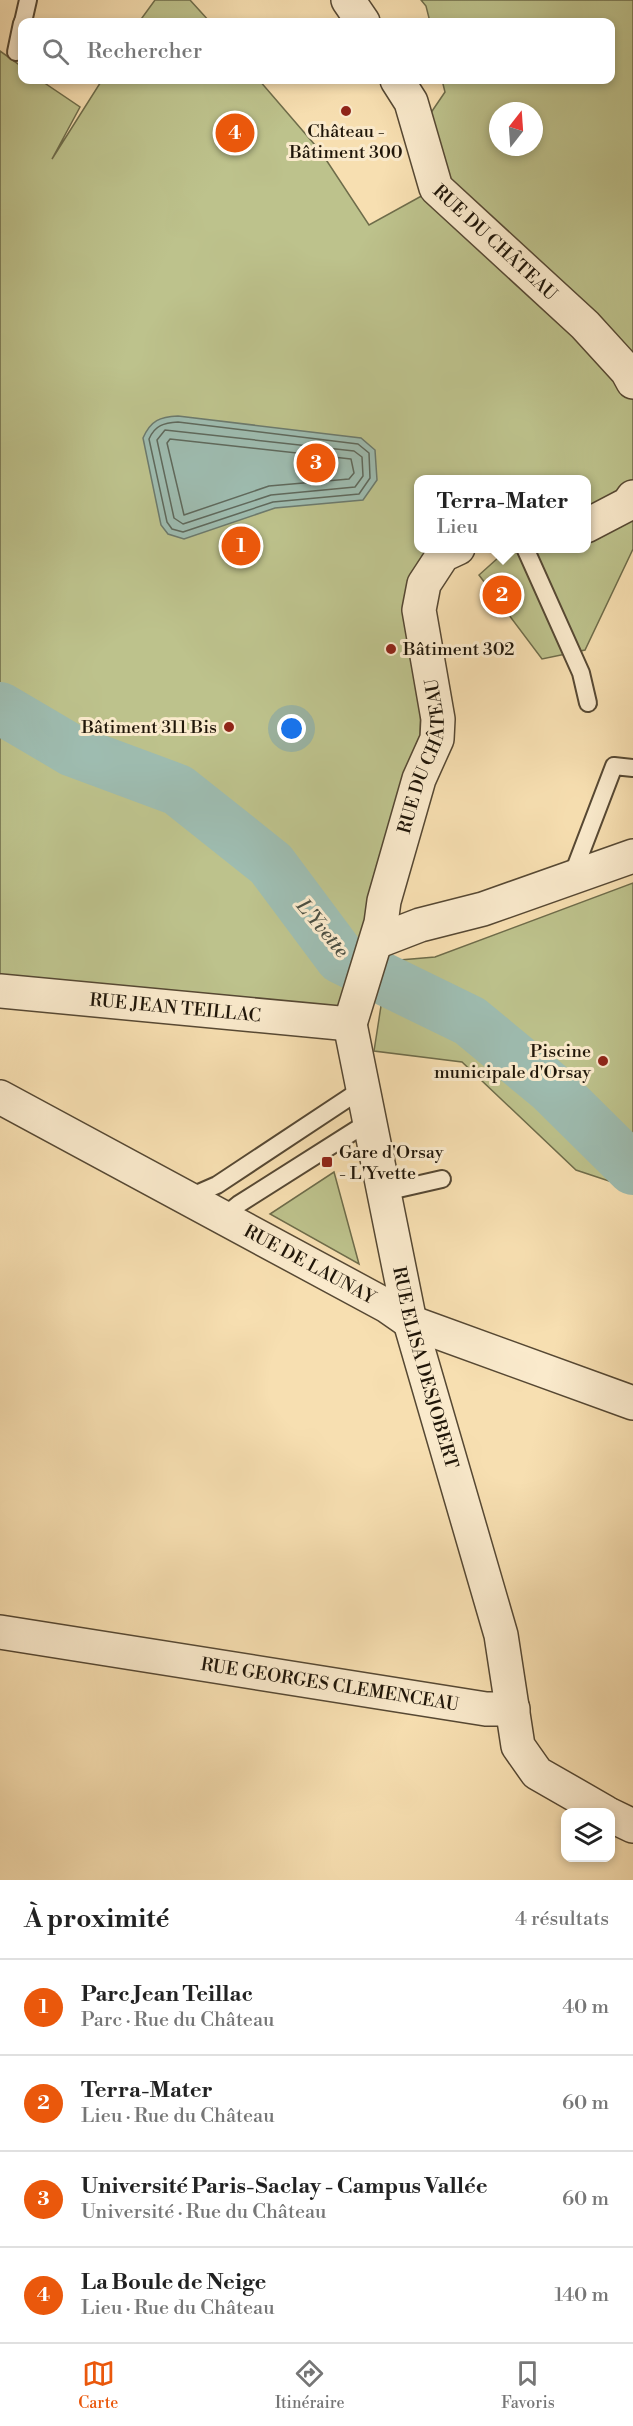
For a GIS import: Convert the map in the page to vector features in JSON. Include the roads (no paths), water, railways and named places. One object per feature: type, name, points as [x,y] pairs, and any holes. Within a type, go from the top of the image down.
[{"type":"street","points":[[348,0],[360,18]]},
{"type":"street","name":"RUE DU CHÂTEAU","points":[[400,84],[411,102],[436,188],[585,325],[627,371],[633,382]]},
{"type":"street","points":[[591,523],[628,504],[633,497]]},
{"type":"street","name":"RUE DU CHÂTEAU","points":[[353,1016],[376,942],[384,901],[418,779],[437,739],[438,719],[419,610],[424,584],[443,555],[448,553]]},
{"type":"street","points":[[376,942],[420,925],[483,909],[633,856]]},
{"type":"street","name":"RUE JEAN TEILLAC","points":[[0,991],[353,1016]]},
{"type":"street","name":"RUE ELISA DESJOBERT","points":[[353,1016],[362,1089],[410,1322],[501,1635],[513,1709]]},
{"type":"street","name":"RUE DE LAUNAY","points":[[0,1097],[185,1199],[387,1306],[410,1322],[633,1403]]},
{"type":"street","name":"RUE GEORGES CLEMENCEAU","points":[[0,1632],[486,1709],[513,1709]]},
{"type":"street","points":[[513,1709],[518,1746],[537,1773],[598,1808]]},
{"type":"street","points":[[615,1817],[633,1826]]},
{"type":"lane","points":[[24,18],[28,0]]},
{"type":"lane","points":[[13,53],[18,38]]},
{"type":"lane","points":[[527,553],[581,674],[588,704]]},
{"type":"lane","points":[[572,876],[614,766],[633,768]]},
{"type":"lane","points":[[185,1199],[217,1185],[362,1089]]},
{"type":"lane","points":[[222,1218],[239,1204],[370,1120]]},
{"type":"lane","points":[[385,1192],[442,1179]]},
{"type":"water","points":[[178,416],[361,438],[375,450],[377,480],[363,500],[275,508],[184,539],[168,534],[161,525],[143,438],[153,423],[166,417]]},
{"type":"waterway","name":"L'Yvette","points":[[0,708],[73,751],[178,790],[271,864],[341,958],[470,1021],[551,1088],[633,1169]]},
{"type":"place","name":"Château - Bâtiment 300","points":[[346,111]]},
{"type":"place","name":"La Boule de Neige","points":[[235,133]]},
{"type":"place","name":"Université Paris-Saclay - Campus Vallée","points":[[316,463]]},
{"type":"place","name":"Parc Jean Teillac","points":[[241,546]]},
{"type":"place","name":"Terra-Mater","points":[[502,595]]},
{"type":"place","name":"Bâtiment 302","points":[[391,649]]},
{"type":"place","name":"Bâtiment 311 Bis","points":[[229,727]]},
{"type":"place","name":"Piscine municipale d'Orsay","points":[[603,1061]]},
{"type":"place","name":"Gare d'Orsay - L'Yvette","points":[[327,1162]]}]
